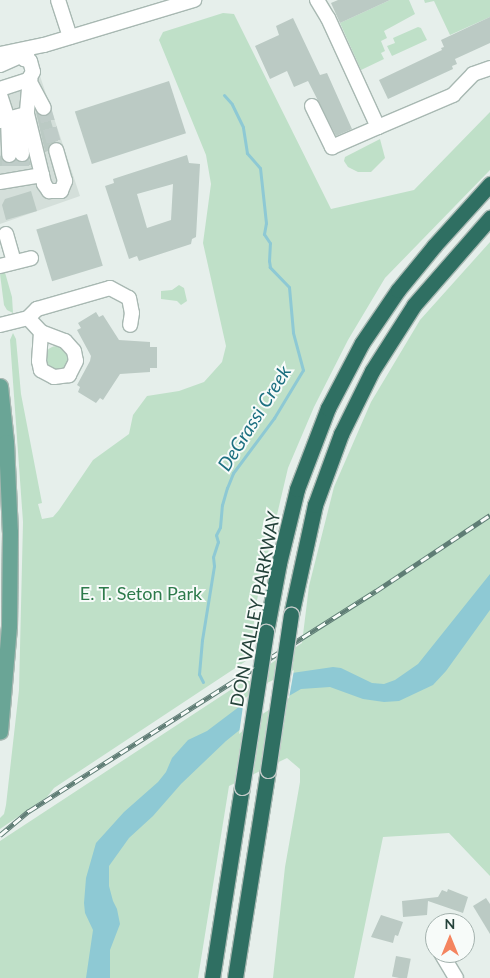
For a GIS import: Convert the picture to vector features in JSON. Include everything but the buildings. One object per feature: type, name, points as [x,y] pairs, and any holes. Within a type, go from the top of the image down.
[{"type":"highway","name":"DON VALLEY PARKWAY","points":[[212,978],[266,632],[279,563],[298,488],[328,408],[362,343],[398,290],[434,246],[490,184]]},
{"type":"highway","name":"DON VALLEY PARKWAY","points":[[235,978],[291,615],[315,505],[341,434],[372,371],[414,305],[490,218]]},
{"type":"main road","points":[[0,386],[6,442],[10,542],[9,626],[0,732]]},
{"type":"street","points":[[58,0],[70,37]]},
{"type":"street","points":[[0,54],[41,46],[194,0]]},
{"type":"street","points":[[317,0],[328,18],[378,127]]},
{"type":"street","points":[[0,65],[24,57],[41,46]]},
{"type":"street","points":[[24,57],[30,61],[33,70],[14,117],[14,169],[42,176]]},
{"type":"street","points":[[312,106],[332,147],[453,95],[474,74],[490,68]]},
{"type":"street","points":[[0,88],[30,80]]},
{"type":"street","points":[[30,80],[44,108]]},
{"type":"street","points":[[0,95],[14,117],[44,184],[49,191],[60,192],[65,181],[56,150]]},
{"type":"street","points":[[6,234],[14,262]]},
{"type":"street","points":[[0,266],[31,258]]},
{"type":"street","points":[[28,318],[37,309],[110,294],[128,298],[132,313],[130,325]]},
{"type":"street","points":[[0,325],[28,318],[38,320],[49,316]]},
{"type":"street","points":[[28,318],[41,332]]},
{"type":"street","points":[[447,963],[456,978]]},
{"type":"shaded area","points":[[38,70],[80,196],[0,224],[0,83]]},
{"type":"green space","points":[[390,0],[409,0],[415,14],[384,31],[387,38],[381,41],[385,51],[381,53],[384,59],[361,70],[340,23]]},
{"type":"green space","points":[[424,0],[490,0],[490,17],[450,35],[434,1],[425,3]]},
{"type":"green space","name":"E. T. Seton Park","points":[[223,13],[234,14],[331,209],[414,190],[490,112],[490,170],[385,278],[348,340],[314,407],[288,468],[257,600],[249,659],[54,788],[47,797],[0,829],[0,818],[4,814],[6,805],[19,690],[23,522],[10,340],[13,333],[16,339],[21,394],[42,503],[38,504],[42,519],[53,517],[93,460],[129,434],[133,415],[147,396],[179,391],[204,382],[222,362],[226,346],[203,243],[211,184],[206,155],[159,40],[163,32]]},
{"type":"green space","points":[[418,27],[421,28],[427,40],[392,56],[387,46],[395,43],[393,38]]},
{"type":"green space","points":[[380,139],[385,158],[371,172],[358,172],[348,167],[344,161],[345,157]]},
{"type":"green space","points":[[490,242],[490,876],[449,833],[383,837],[354,978],[273,978],[285,867],[300,782],[300,769],[287,758],[229,786],[198,978],[0,978],[0,841],[302,643],[309,586],[334,487],[371,402],[420,320]]},
{"type":"green space","points":[[4,269],[12,297],[13,313],[7,310],[4,305],[0,274]]},
{"type":"green space","points":[[179,285],[184,288],[187,301],[181,305],[177,301],[161,299],[161,291],[172,290]]},
{"type":"green space","points":[[57,346],[66,350],[70,359],[66,368],[57,372],[48,368],[44,359],[48,350]]},
{"type":"water","points":[[490,574],[490,610],[446,671],[433,685],[399,701],[384,702],[363,699],[330,687],[301,689],[263,711],[226,741],[181,784],[153,816],[129,838],[109,866],[109,886],[120,924],[110,950],[110,978],[86,978],[93,930],[85,913],[84,903],[86,878],[96,843],[124,812],[158,782],[166,772],[172,758],[188,740],[207,731],[268,685],[292,673],[333,667],[341,668],[372,683],[384,684],[395,680],[418,664]]},
{"type":"pier","points":[[294,670],[289,698],[264,713],[239,734],[244,699],[267,683]]},
{"type":"waterway","name":"DeGrassi Creek","points":[[203,682],[199,674],[202,640],[214,566],[213,557],[218,542],[216,535],[220,527],[222,505],[227,488],[233,473],[274,418],[303,370],[293,332],[289,287],[270,267],[270,243],[264,234],[266,223],[260,168],[247,153],[243,127],[232,104],[224,95]]},
{"type":"tunnel","points":[[44,108],[56,150]]},
{"type":"tunnel","points":[[22,154],[22,166]]},
{"type":"tunnel","points":[[9,155],[9,166]]},
{"type":"railway","points":[[0,835],[29,811],[376,591],[490,515]]}]
